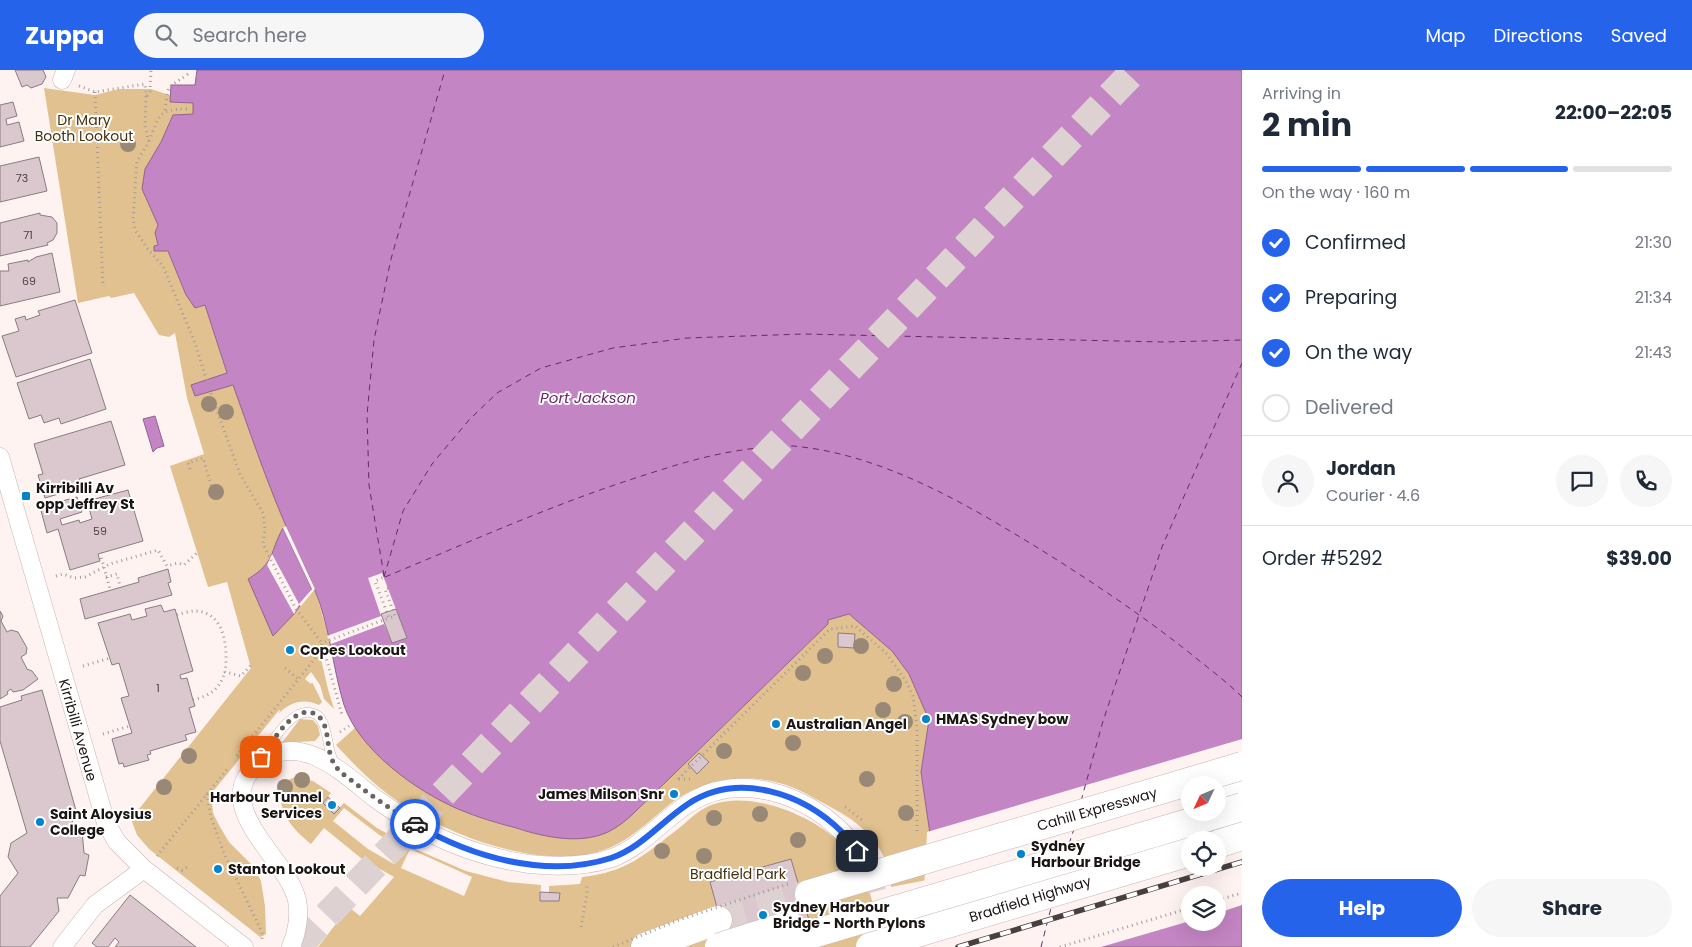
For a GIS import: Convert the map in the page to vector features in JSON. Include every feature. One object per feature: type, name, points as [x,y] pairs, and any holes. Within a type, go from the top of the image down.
[{"type":"highway","name":"Cahill Expressway","points":[[809,894],[1242,766]]},
{"type":"highway","points":[[1226,795],[1242,790]]},
{"type":"highway","name":"Bradfield Highway","points":[[769,947],[1242,806]]},
{"type":"highway","name":"Cahill Expressway","points":[[719,947],[1181,809]]},
{"type":"highway","points":[[1226,841],[1242,836]]},
{"type":"highway","name":"Bradfield Highway","points":[[870,947],[1181,855]]},
{"type":"highway","points":[[645,947],[718,920]]},
{"type":"street","name":"Kirribilli Avenue","points":[[0,457],[106,824],[117,842],[144,869],[244,947]]},
{"type":"street","points":[[291,947],[298,914],[296,899],[290,882],[250,825],[243,806],[242,796],[247,779],[262,761],[276,753],[288,751],[301,752],[318,757],[426,831],[476,852],[529,864],[579,865],[612,858],[639,843],[690,803],[705,795],[738,787],[767,790],[806,806],[825,818],[844,834],[857,851]]},
{"type":"street","points":[[62,947],[95,905],[144,869]]},
{"type":"lane","points":[[247,779],[288,722],[295,716],[306,712],[312,713],[321,719],[327,734],[329,752],[337,769]]},
{"type":"path","points":[[146,96],[150,91],[151,70]]},
{"type":"path","points":[[188,74],[178,81],[172,82],[168,87],[165,110],[158,118],[149,142],[138,161],[133,220],[137,234],[163,266],[178,307],[195,344],[240,474],[263,512],[265,529],[263,544],[296,609],[322,643],[342,715]]},
{"type":"path","points":[[80,86],[95,92],[145,84],[145,126],[149,142]]},
{"type":"path","points":[[95,92],[102,287]]},
{"type":"path","points":[[165,110],[173,108],[188,109]]},
{"type":"path","points":[[190,469],[188,463],[203,458],[212,488],[215,487]]},
{"type":"path","points":[[56,576],[63,574],[74,578],[85,577],[103,567],[158,550],[167,566],[178,563],[184,565],[197,553]]},
{"type":"path","points":[[100,553],[110,589]]},
{"type":"path","points":[[106,577],[117,574],[120,586]]},
{"type":"path","points":[[384,577],[375,581],[389,618]]},
{"type":"path","points":[[314,660],[322,643],[395,616],[385,589],[388,588]]},
{"type":"path","points":[[177,615],[192,612],[203,613],[211,617],[217,623],[226,640],[227,657],[223,679],[212,693],[193,700]]},
{"type":"path","points":[[678,780],[830,629],[855,626],[887,654],[907,683],[913,696],[917,727],[917,834]]},
{"type":"path","points":[[83,666],[110,658]]},
{"type":"path","points":[[225,672],[241,676],[250,665]]},
{"type":"path","points":[[285,668],[298,679]]},
{"type":"path","points":[[102,734],[130,726]]},
{"type":"path","points":[[207,794],[211,817],[223,852],[259,926],[262,938]]},
{"type":"path","points":[[159,854],[166,859]]},
{"type":"path","points":[[172,864],[179,870],[187,867]]},
{"type":"path","points":[[581,927],[587,893],[587,880]]},
{"type":"path","points":[[1226,898],[1242,893]]},
{"type":"path","points":[[1060,947],[1181,911]]},
{"type":"green space","name":"Dr Mary Booth Lookout","points":[[44,88],[95,95],[119,89],[151,89],[194,103],[193,115],[161,142],[145,169],[142,189],[158,225],[155,233],[158,245],[154,251],[168,251],[186,295],[205,305],[227,374],[192,385],[195,396],[233,384],[286,526],[315,589],[333,645],[321,659],[334,709],[324,699],[320,685],[311,672],[305,679],[311,684],[312,682],[322,702],[319,705],[298,702],[288,706],[279,713],[280,709],[211,794],[213,813],[219,825],[229,842],[252,865],[261,881],[265,906],[266,933],[260,937],[149,849],[137,835],[131,819],[251,668],[227,582],[208,587],[170,466],[204,454],[187,398],[175,333],[169,337],[159,335],[134,293],[78,303]]},
{"type":"green space","points":[[849,614],[892,651],[909,674],[929,720],[921,772],[930,834],[927,880],[891,887],[886,862],[874,840],[866,831],[846,816],[799,790],[762,780],[729,780],[697,788],[669,805],[637,832],[604,850],[575,856],[533,855],[468,837],[410,809],[390,796],[371,780],[336,745],[356,727],[375,751],[435,797],[475,816],[516,829],[558,837],[577,838],[599,835],[615,827],[635,812],[828,624],[828,620]]},
{"type":"green space","points":[[300,719],[313,720],[318,726],[320,735],[315,741],[281,744]]},
{"type":"green space","name":"Bradfield Park","points":[[295,777],[313,781],[331,793],[323,803],[334,813],[344,803],[377,828],[415,849],[466,871],[508,882],[541,885],[540,901],[559,901],[560,893],[549,892],[549,886],[580,884],[582,877],[611,871],[634,861],[705,808],[721,802],[737,801],[773,806],[791,812],[822,828],[839,841],[850,853],[865,879],[874,908],[882,947],[318,947],[349,907],[360,916],[394,877],[362,859],[324,828],[311,844],[297,832],[286,817],[283,809],[281,792],[284,782]],"holes":[[[344,808],[378,834],[401,848],[394,864],[368,849],[333,821]],[[410,849],[472,877],[464,896],[401,868]]]},
{"type":"water","name":"Port Jackson","points":[[197,70],[1242,70],[1242,947],[924,947],[930,834],[921,772],[929,720],[909,674],[892,651],[849,614],[828,620],[828,624],[632,815],[608,832],[586,838],[550,837],[487,820],[458,809],[407,780],[376,753],[351,722],[336,675],[324,616],[311,580],[289,534],[258,456],[233,385],[195,396],[191,385],[227,373],[205,305],[195,308],[186,295],[168,251],[154,251],[154,246],[158,245],[155,233],[158,225],[142,189],[145,169],[161,142],[173,115],[193,114],[193,103],[170,102],[171,85],[195,85]]},
{"type":"water","points":[[155,416],[164,446],[157,448],[153,452],[143,419]]},
{"type":"water","points":[[283,528],[312,589],[294,614],[273,636],[248,579],[268,562]]},
{"type":"pier","points":[[286,526],[315,589],[301,606],[299,605],[294,614],[267,565],[272,554],[299,604],[312,589],[283,528]]},
{"type":"pier","points":[[382,573],[407,638],[392,643],[384,624],[331,644],[327,636],[381,616],[368,578]]},
{"type":"pier","name":"Sydney Harbour Bridge","points":[[1242,739],[1242,905],[1226,910],[1226,886],[1181,886],[1181,924],[1101,947],[921,947],[927,832]]},
{"type":"building","points":[[15,70],[43,70],[46,77],[42,84],[31,88],[27,85],[22,87]]},
{"type":"building","points":[[13,102],[17,116],[6,119],[7,125],[19,122],[24,141],[0,147],[0,105]]},
{"type":"building","points":[[39,157],[47,191],[0,202],[0,166]]},
{"type":"building","points":[[40,213],[40,215],[52,217],[57,223],[57,233],[53,240],[47,243],[48,245],[0,256],[0,223]]},
{"type":"building","points":[[52,253],[60,292],[0,306],[0,271],[9,271],[8,264],[28,260],[28,262],[36,257]]},
{"type":"building","points":[[75,300],[92,353],[16,377],[2,336],[19,331],[15,319],[25,316],[26,320],[40,315],[38,311]]},
{"type":"building","points":[[90,359],[106,409],[61,424],[59,418],[44,423],[41,415],[29,419],[17,383]]},
{"type":"building","points":[[111,421],[125,465],[79,479],[82,487],[45,498],[38,475],[43,474],[34,444]]},
{"type":"building","points":[[128,490],[143,541],[98,554],[100,561],[70,570],[58,529],[47,533],[40,507],[77,497],[82,512],[60,519],[62,525],[79,520],[80,523],[92,519],[87,501]]},
{"type":"building","points":[[168,569],[171,582],[168,583],[172,595],[85,619],[80,599],[139,582],[138,578]]},
{"type":"building","points":[[161,605],[164,612],[175,609],[193,671],[180,675],[181,679],[187,678],[195,706],[189,708],[196,732],[185,735],[187,740],[150,751],[151,754],[147,755],[149,760],[124,767],[123,763],[119,764],[112,739],[132,733],[121,698],[129,696],[119,663],[112,665],[98,623],[130,614],[132,620],[147,616],[145,609]]},
{"type":"building","points":[[396,609],[407,638],[392,643],[381,614]]},
{"type":"building","points":[[0,611],[3,616],[1,621],[7,632],[11,630],[18,632],[27,648],[26,654],[21,657],[27,669],[32,671],[38,679],[23,690],[13,692],[11,689],[7,692],[8,694],[0,699]]},
{"type":"building","points":[[838,633],[855,634],[854,648],[838,647]]},
{"type":"building","name":"Saint Aloysius College","points":[[42,690],[77,814],[71,824],[82,830],[84,853],[89,855],[85,876],[80,875],[68,898],[57,898],[59,911],[30,947],[0,947],[0,896],[18,873],[8,857],[11,843],[27,833],[0,741],[0,707],[22,700],[21,696]]},
{"type":"building","points":[[699,753],[709,762],[697,774],[688,764]]},
{"type":"building","name":"Harbour Tunnel Services","points":[[328,797],[340,808],[334,814],[323,803]]},
{"type":"building","name":"Sydney Harbour Bridge - North Pylons","points":[[791,859],[817,947],[728,947],[710,882]]},
{"type":"building","points":[[540,892],[560,893],[559,901],[540,901]]},
{"type":"building","points":[[130,895],[196,947],[115,947],[119,942],[115,938],[108,947],[97,947],[92,943]]},
{"type":"ferry route","points":[[384,576],[369,485],[367,415],[374,340],[391,259],[445,70]]},
{"type":"ferry route","points":[[384,577],[403,511],[432,464],[469,420],[497,393],[541,368],[613,348],[687,338],[803,334],[1164,342],[1242,340]]},
{"type":"ferry route","points":[[1081,801],[1103,721],[1162,547],[1242,363]]},
{"type":"ferry route","points":[[385,577],[548,509],[663,469],[738,451],[793,446],[826,451],[858,459],[889,470],[920,483],[980,514],[1058,560],[1135,612],[1191,654],[1242,697]]},
{"type":"ferry route","points":[[1069,844],[1074,829]]},
{"type":"ferry route","points":[[1041,947],[1051,908]]},
{"type":"tunnel","points":[[299,947],[312,931],[1135,70]]},
{"type":"tunnel","points":[[857,851],[875,884],[892,947]]},
{"type":"tunnel","points":[[718,920],[809,894]]},
{"type":"railway","points":[[958,947],[1242,862]]},
{"type":"way so far","points":[[261,757],[284,726],[295,716],[306,712],[317,715],[324,724],[329,752],[337,769],[415,824]]},
{"type":"place","name":"Kirribilli Av opp Jeffrey St","points":[[26,496]]},
{"type":"place","name":"Copes Lookout","points":[[290,650]]},
{"type":"place","name":"HMAS Sydney bow","points":[[926,719]]},
{"type":"place","name":"Australian Angel","points":[[776,724]]},
{"type":"place","name":"James Milson Snr","points":[[674,794]]},
{"type":"place","name":"Harbour Tunnel Services","points":[[332,805]]},
{"type":"place","name":"Saint Aloysius College","points":[[40,822]]},
{"type":"place","name":"Sydney Harbour Bridge","points":[[1021,854]]},
{"type":"place","name":"Stanton Lookout","points":[[218,869]]},
{"type":"place","name":"Sydney Harbour Bridge - North Pylons","points":[[763,915]]},
{"type":"route","points":[[415,824],[452,843],[502,859],[529,864],[579,865],[612,858],[639,843],[676,812],[690,803],[705,795],[738,787],[767,790],[806,806],[825,818],[844,834],[857,851]]}]
